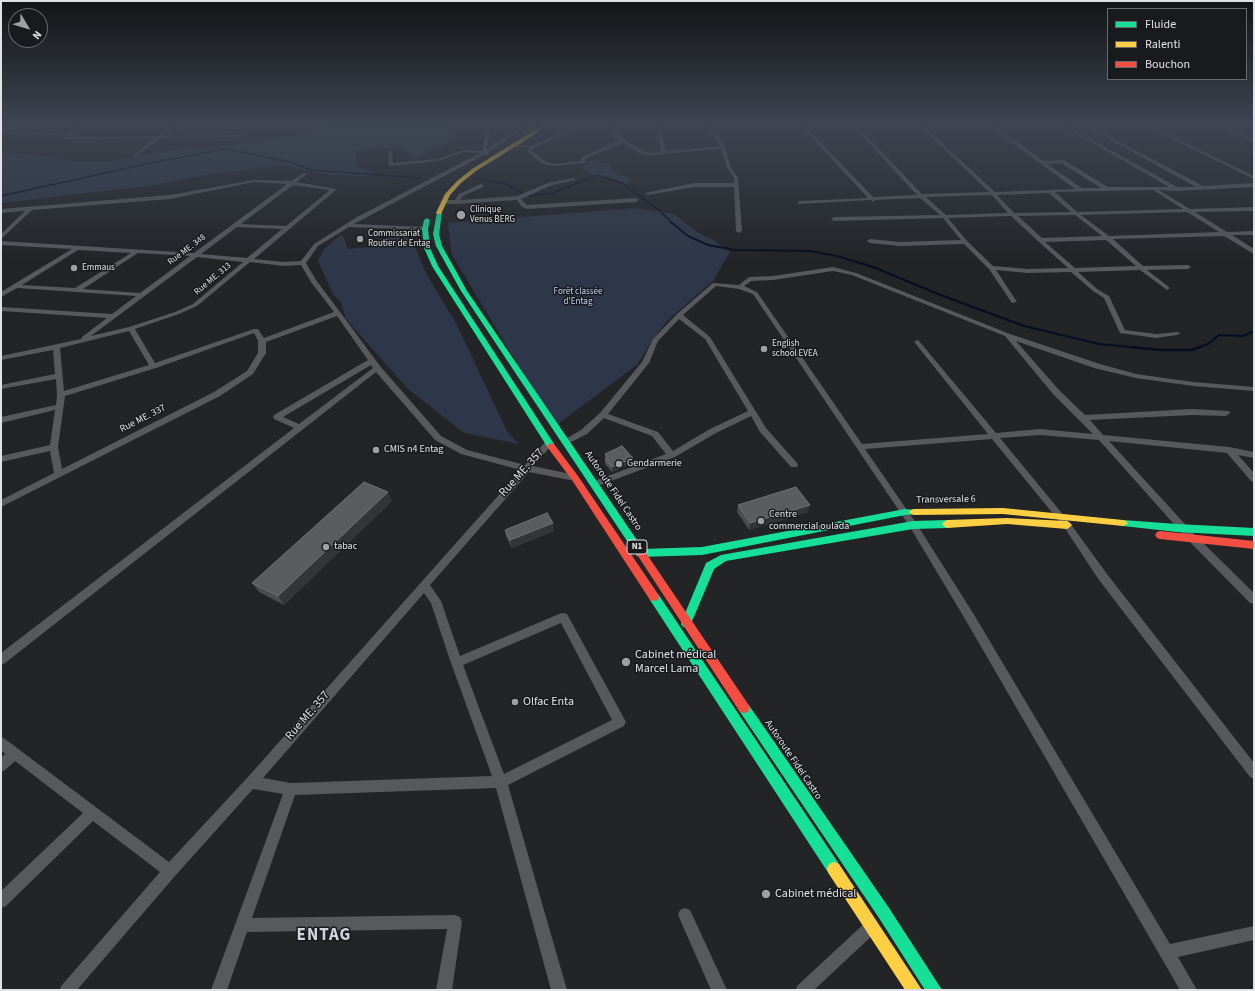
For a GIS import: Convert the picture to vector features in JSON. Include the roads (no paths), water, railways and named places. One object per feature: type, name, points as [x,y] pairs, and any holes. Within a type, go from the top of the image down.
[{"type":"main road","name":"N1","points":[[463,171],[446,186],[428,214],[425,229],[427,248],[435,266],[549,443],[575,478],[914,990]]},
{"type":"main road","name":"Autoroute Fidel Castro","points":[[472,171],[459,182],[443,202],[437,217],[436,234],[444,257],[464,291],[595,484],[686,623],[884,913],[934,990]]},
{"type":"main road","name":"Transversale 6","points":[[627,558],[640,553],[702,551],[906,512],[1003,511],[1183,528],[1254,532]]},
{"type":"main road","points":[[686,623],[710,566],[724,558],[913,525],[1007,521],[1067,525],[1254,545]]},
{"type":"street","points":[[303,263],[316,245],[348,225],[454,171]]},
{"type":"street","points":[[731,171],[736,178],[740,231]]},
{"type":"street","points":[[846,171],[873,200]]},
{"type":"street","points":[[898,171],[921,196],[945,217],[965,242],[991,268],[1014,302]]},
{"type":"street","points":[[970,171],[1040,240],[1095,290],[1107,297],[1122,332],[1156,336],[1177,333]]},
{"type":"street","points":[[1054,171],[1082,191]]},
{"type":"street","points":[[1078,171],[1107,189]]},
{"type":"street","points":[[1146,171],[1178,189]]},
{"type":"street","points":[[1172,171],[1203,188]]},
{"type":"street","points":[[1240,171],[1254,178]]},
{"type":"street","name":"Rue ME. 348","points":[[81,340],[304,174]]},
{"type":"street","points":[[443,202],[518,198],[550,184],[573,179]]},
{"type":"street","points":[[1,211],[170,197],[254,182],[291,183]]},
{"type":"street","name":"Rue ME. 313","points":[[1,358],[56,347],[131,328],[177,313],[195,305],[334,189],[291,183]]},
{"type":"street","points":[[648,193],[694,185],[736,185]]},
{"type":"street","points":[[456,202],[461,195],[480,186]]},
{"type":"street","points":[[800,203],[873,200],[921,196],[1107,189],[1156,190],[1254,186]]},
{"type":"street","points":[[1156,190],[1254,252]]},
{"type":"street","points":[[1051,192],[1167,288]]},
{"type":"street","points":[[518,198],[524,206],[527,207],[636,200]]},
{"type":"street","points":[[1,237],[30,209]]},
{"type":"street","points":[[834,220],[1254,209]]},
{"type":"street","points":[[235,225],[287,228]]},
{"type":"street","points":[[348,225],[425,229]]},
{"type":"street","points":[[1,228],[9,228]]},
{"type":"street","points":[[1040,240],[1254,233]]},
{"type":"street","points":[[870,241],[900,244],[965,242]]},
{"type":"street","points":[[1,243],[250,259],[284,264],[303,263]]},
{"type":"street","points":[[1,295],[76,249]]},
{"type":"street","points":[[78,290],[136,252]]},
{"type":"street","points":[[303,263],[313,281],[374,364],[438,438],[464,452],[526,468],[575,478]]},
{"type":"street","points":[[991,268],[1028,271],[1188,267]]},
{"type":"street","points":[[740,287],[749,279],[773,278],[833,270],[854,274],[1006,335],[1097,366],[1136,376],[1193,384],[1254,389]]},
{"type":"street","points":[[566,441],[584,432],[603,415],[645,363],[655,340],[680,315],[715,284],[740,287],[755,293],[859,447],[906,512],[1189,990]]},
{"type":"street","points":[[16,286],[142,295]]},
{"type":"street","points":[[1,309],[113,316]]},
{"type":"street","points":[[61,394],[153,366],[256,330],[262,341],[338,313]]},
{"type":"street","points":[[680,315],[708,338],[763,430],[794,465]]},
{"type":"street","points":[[131,328],[153,366]]},
{"type":"street","points":[[1006,335],[1056,392],[1083,418],[1192,538],[1254,600]]},
{"type":"street","name":"Rue ME. 337","points":[[2,503],[218,394],[250,372],[262,353],[262,341]]},
{"type":"street","points":[[917,342],[1060,516],[1103,577],[1254,773]]},
{"type":"street","points":[[56,347],[61,394],[54,446],[58,474]]},
{"type":"street","points":[[1,660],[301,428],[374,364]]},
{"type":"street","points":[[301,428],[276,417],[374,364]]},
{"type":"street","points":[[1,387],[59,376]]},
{"type":"street","points":[[1,420],[59,407]]},
{"type":"street","points":[[595,484],[672,454],[713,431],[753,412]]},
{"type":"street","points":[[1083,418],[1192,412],[1226,413]]},
{"type":"street","points":[[603,415],[655,434],[672,454]]},
{"type":"street","points":[[859,447],[1040,432],[1229,450],[1254,454]]},
{"type":"street","name":"Rue ME. 357","points":[[68,990],[170,871],[251,782],[549,443]]},
{"type":"street","points":[[1,459],[54,446]]},
{"type":"street","points":[[1229,450],[1254,479]]},
{"type":"street","points":[[424,585],[436,601],[501,782],[559,990]]},
{"type":"street","points":[[251,782],[291,789],[501,782],[620,722],[563,617],[457,663]]},
{"type":"street","points":[[1,743],[170,871]]},
{"type":"street","points":[[1,766],[14,754]]},
{"type":"street","points":[[219,990],[291,789]]},
{"type":"street","points":[[1,901],[92,813]]},
{"type":"street","points":[[685,914],[719,990]]},
{"type":"street","points":[[242,925],[455,922],[444,990]]},
{"type":"street","points":[[803,990],[871,927]]},
{"type":"street","points":[[1167,952],[1254,933]]},
{"type":"waterway","points":[[1,196],[113,171]]},
{"type":"waterway","points":[[328,171],[420,178]]},
{"type":"waterway","points":[[529,196],[553,193],[598,175],[622,183],[659,210],[671,222]]},
{"type":"waterway","points":[[474,178],[506,184],[524,194]]},
{"type":"waterway","points":[[671,222],[688,236],[708,245],[735,250],[810,251],[837,256],[873,267],[938,294],[1024,326],[1099,344],[1141,348]]},
{"type":"waterway","points":[[1197,348],[1208,344],[1219,335],[1243,336],[1254,331]]},
{"type":"waterway","points":[[1131,347],[1141,348]]},
{"type":"waterway","points":[[1141,348],[1161,350],[1192,350],[1200,347]]},
{"type":"place","name":"Clinique Venus BERG","points":[[461,215]]},
{"type":"place","name":"Commissariat Routier de Entag","points":[[360,239]]},
{"type":"place","name":"Emmaus","points":[[74,268]]},
{"type":"place","name":"English school EVEA","points":[[764,349]]},
{"type":"place","name":"CMIS n4 Entag","points":[[376,450]]},
{"type":"place","name":"Gendarmerie","points":[[619,464]]},
{"type":"place","name":"Centre commercial oulada","points":[[761,521]]},
{"type":"place","name":"tabac","points":[[326,547]]},
{"type":"place","name":"Cabinet médical Marcel Lama","points":[[626,662]]},
{"type":"place","name":"Olfac Enta","points":[[515,702]]},
{"type":"place","name":"Cabinet médical","points":[[766,894]]},
{"type":"district","name":"ENTAG","points":[[324,936]]},
{"type":"park label","name":"Forêt classée d'Entag","points":[[578,298]]}]
